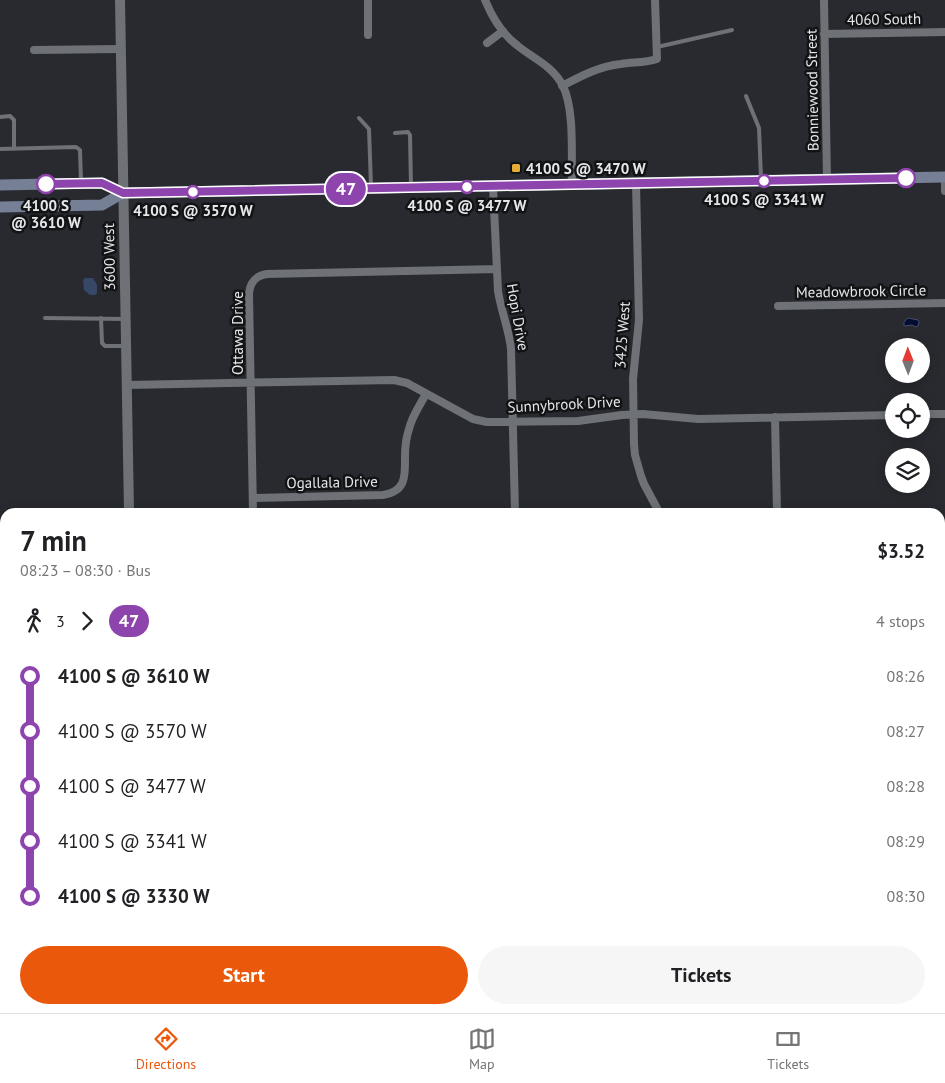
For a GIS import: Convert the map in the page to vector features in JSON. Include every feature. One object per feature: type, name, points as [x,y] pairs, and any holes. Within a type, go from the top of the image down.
[{"type":"main road","points":[[0,185],[102,183],[123,193],[945,177]]},
{"type":"main road","points":[[0,208],[102,205],[123,193]]},
{"type":"street","name":"3600 West","points":[[120,0],[129,508]]},
{"type":"street","points":[[368,0],[368,35]]},
{"type":"street","points":[[485,0],[493,17],[503,31],[516,44],[547,66],[558,78],[562,86],[570,114],[572,185]]},
{"type":"street","points":[[562,86],[608,66],[656,59],[655,0]]},
{"type":"street","name":"Bonniewood Street","points":[[824,0],[827,180]]},
{"type":"street","points":[[487,44],[503,31]]},
{"type":"street","name":"4060 South","points":[[824,34],[945,32]]},
{"type":"street","points":[[34,50],[120,49]]},
{"type":"street","points":[[945,177],[945,191]]},
{"type":"street","name":"3425 West","points":[[636,184],[640,320],[633,372],[634,444],[637,465],[644,484],[658,508]]},
{"type":"street","name":"Hopi Drive","points":[[493,187],[500,300],[511,349],[515,508]]},
{"type":"street","name":"Ottawa Drive","points":[[253,508],[249,294],[254,279],[267,274],[497,269]]},
{"type":"street","name":"Meadowbrook Circle","points":[[778,306],[945,303]]},
{"type":"street","name":"Sunnybrook Drive","points":[[126,386],[394,380],[408,383],[477,420],[487,422],[578,420],[633,414],[698,419],[885,415]]},
{"type":"street","name":"Ogallala Drive","points":[[253,498],[383,495],[394,492],[401,485],[405,477],[406,446],[409,429],[415,413],[426,394]]},
{"type":"street","points":[[930,414],[945,414]]},
{"type":"street","points":[[774,417],[777,508]]},
{"type":"lane","points":[[657,47],[732,30]]},
{"type":"lane","points":[[746,96],[759,128],[761,181]]},
{"type":"lane","points":[[0,117],[10,116],[14,120],[14,149]]},
{"type":"lane","points":[[359,118],[368,130],[371,188]]},
{"type":"lane","points":[[395,133],[408,132],[410,135],[411,188]]},
{"type":"lane","points":[[0,149],[76,148],[80,150],[81,184]]},
{"type":"lane","points":[[45,318],[125,319]]},
{"type":"lane","points":[[101,318],[102,343],[105,346],[126,346]]},
{"type":"shaded area","points":[[85,278],[93,278],[97,285],[97,293],[95,295],[90,295],[84,290],[83,280]]},
{"type":"shaded area","points":[[908,318],[918,320],[918,326],[904,326],[904,322]]},
{"type":"bus line","name":"47","points":[[46,184],[102,183],[123,193],[906,178]]},
{"type":"place","name":"4100 S @ 3470 W","points":[[516,168]]},
{"type":"place","name":"4100 S @ 3341 W","points":[[764,181]]},
{"type":"place","name":"4100 S @ 3610 W","points":[[46,184]]},
{"type":"place","name":"4100 S @ 3477 W","points":[[467,187]]},
{"type":"place","name":"4100 S @ 3570 W","points":[[193,192]]}]
